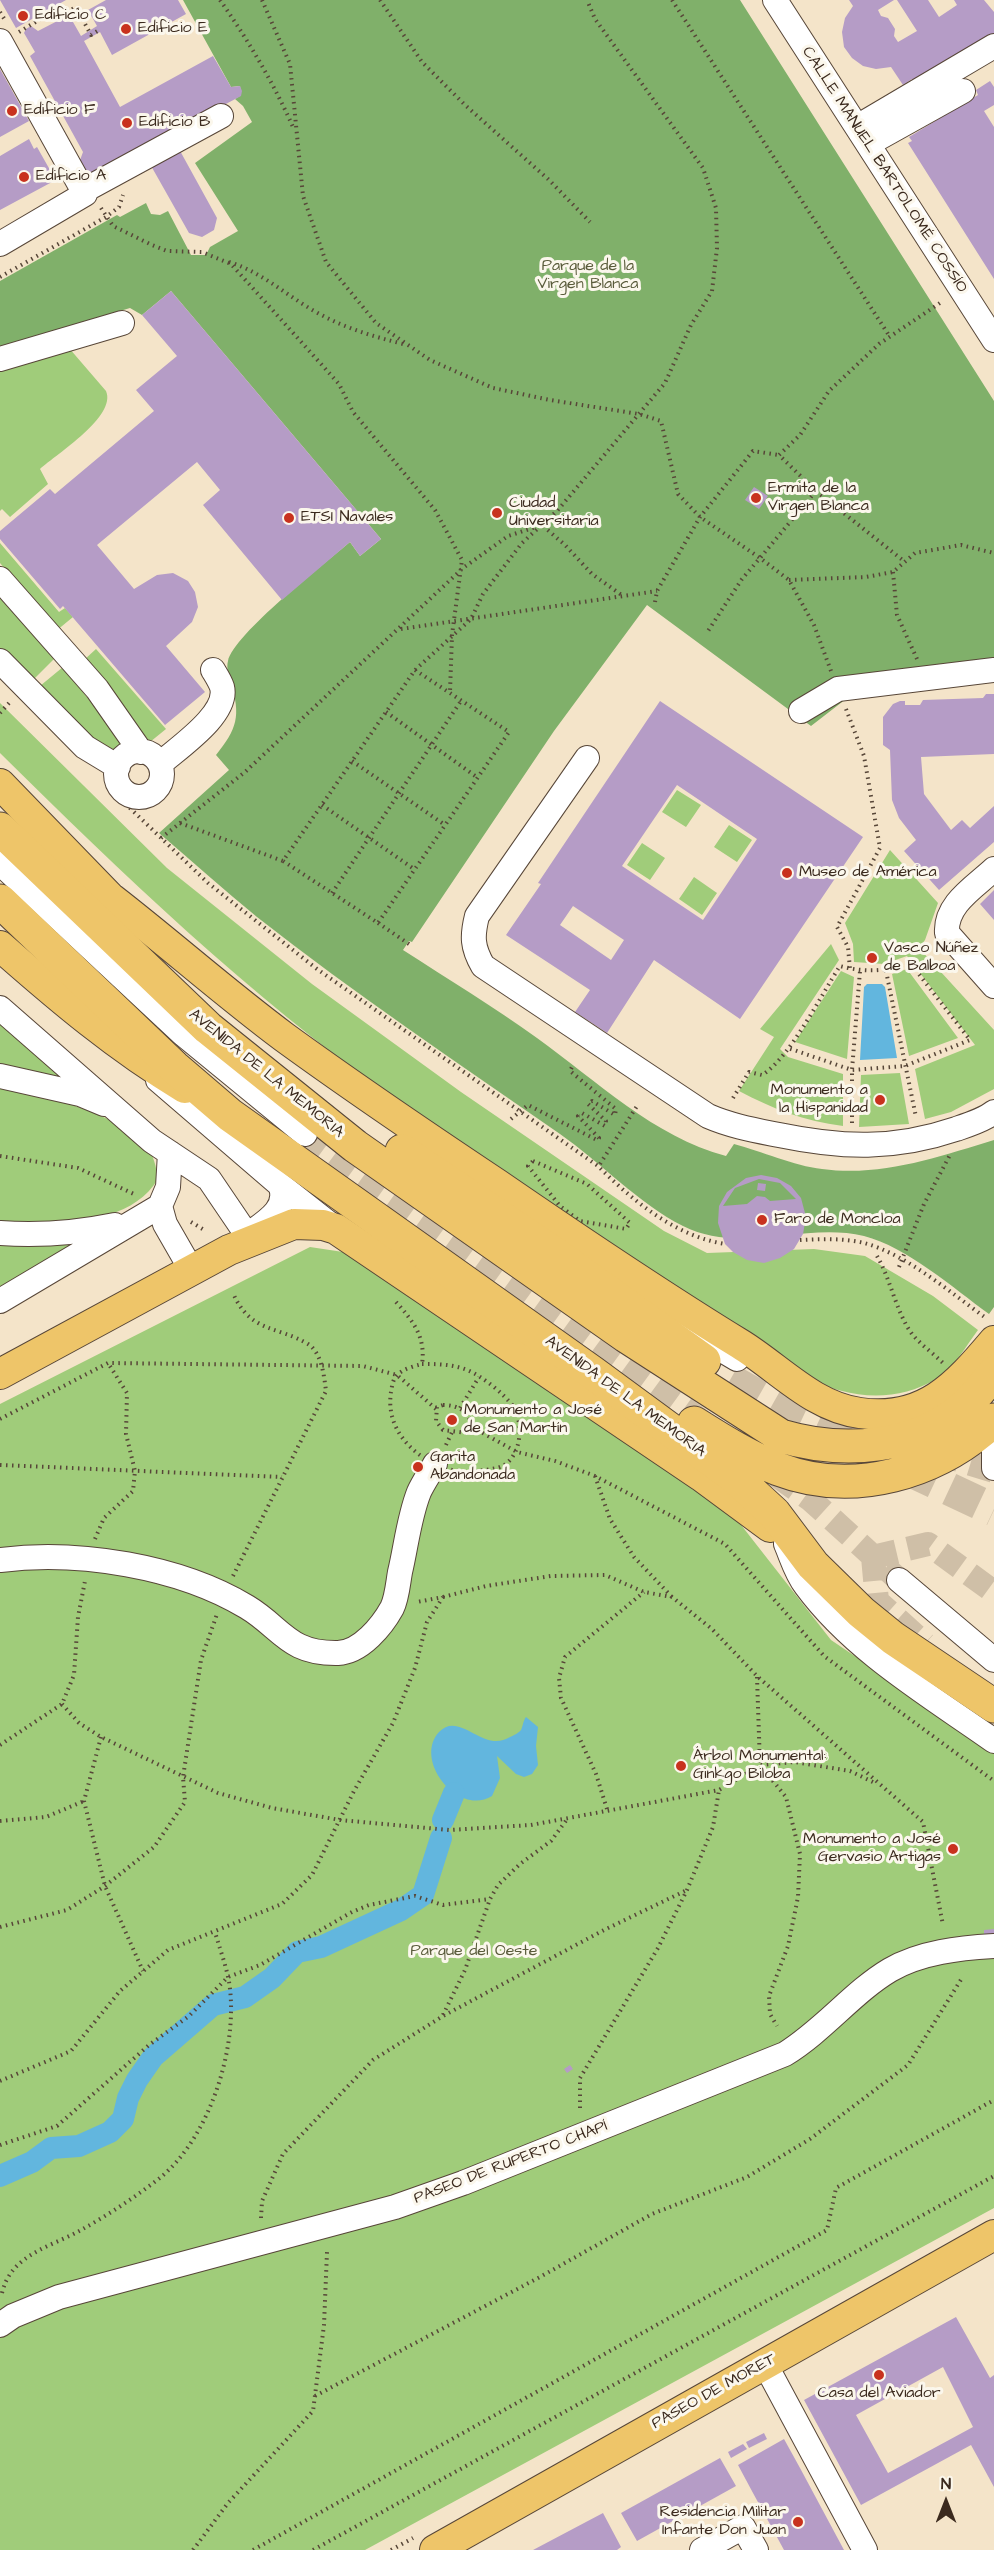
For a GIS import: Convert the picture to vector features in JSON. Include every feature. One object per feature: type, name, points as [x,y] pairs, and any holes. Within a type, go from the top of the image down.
[{"type":"highway","name":"AVENIDA DE LA MEMORIA","points":[[0,829],[208,1028],[364,1153],[626,1335],[781,1436],[808,1444],[835,1447],[903,1440],[936,1425],[966,1405],[994,1373]]},
{"type":"highway","name":"AVENIDA DE LA MEMORIA","points":[[69,897],[220,999],[340,1108],[736,1371]]},
{"type":"highway","name":"AVENIDA DE LA MEMORIA","points":[[0,901],[174,1067],[230,1115],[736,1478],[813,1565],[861,1612],[892,1638],[994,1706]]},
{"type":"highway","points":[[339,1191],[395,1218],[429,1238],[693,1423],[731,1446],[779,1469],[827,1481],[866,1480],[912,1472],[950,1454],[994,1420]]},
{"type":"main road","name":"AVENIDA DE LA MEMORIA","points":[[0,784],[112,899],[220,999]]},
{"type":"main road","name":"AVENIDA DE LA MEMORIA","points":[[0,946],[58,997],[143,1063],[230,1115]]},
{"type":"main road","points":[[220,999],[643,1285],[749,1350],[820,1400],[841,1410],[895,1414],[916,1409],[931,1402],[958,1383],[994,1341]]},
{"type":"main road","points":[[0,1374],[192,1271],[238,1243],[294,1224],[323,1225],[336,1228],[701,1476],[779,1526]]},
{"type":"main road","name":"PASEO DE MORET","points":[[435,2550],[994,2235]]},
{"type":"street","name":"CALLE MANUEL BARTOLOMÉ COSSÍO","points":[[775,0],[994,340]]},
{"type":"street","points":[[0,244],[85,194],[6,38]]},
{"type":"street","points":[[863,135],[994,46]]},
{"type":"street","points":[[863,135],[963,91]]},
{"type":"street","points":[[83,191],[221,116]]},
{"type":"street","points":[[0,359],[122,323]]},
{"type":"street","points":[[0,579],[97,689],[162,771],[159,786],[154,792],[141,797],[133,796],[121,788],[85,747],[0,661]]},
{"type":"street","points":[[111,775],[130,754],[150,758],[220,707],[222,687],[213,670]]},
{"type":"street","points":[[801,711],[838,689],[994,670]]},
{"type":"street","points":[[587,758],[477,916],[472,934],[474,951],[483,966],[708,1116],[725,1123],[828,1145],[883,1145],[921,1140],[968,1125],[994,1113]]},
{"type":"street","points":[[0,863],[183,1034],[305,1134]]},
{"type":"street","points":[[994,869],[956,904],[946,924],[947,933],[994,986]]},
{"type":"street","points":[[0,1008],[170,1153],[209,1179],[238,1243],[269,1219],[281,1205],[284,1197],[280,1185]]},
{"type":"street","name":"AVENIDA DE LA MEMORIA","points":[[143,1063],[169,1090],[280,1185],[336,1228]]},
{"type":"street","points":[[0,1076],[80,1095],[117,1109]]},
{"type":"street","points":[[0,1301],[132,1222],[168,1187],[170,1153]]},
{"type":"street","points":[[151,1202],[192,1271]]},
{"type":"street","points":[[0,1233],[29,1236],[74,1233],[132,1222]]},
{"type":"street","points":[[994,1439],[992,1458],[994,1468]]},
{"type":"street","points":[[0,1560],[35,1556],[88,1559],[137,1568],[198,1584],[248,1607],[280,1635],[308,1650],[340,1653],[367,1641],[392,1607],[419,1493],[439,1457]]},
{"type":"street","points":[[779,1526],[805,1585],[829,1612],[903,1677],[994,1741]]},
{"type":"street","points":[[899,1580],[994,1660]]},
{"type":"street","name":"PASEO DE RUPERTO CHAPÍ","points":[[0,2325],[13,2316],[59,2297],[395,2207],[463,2183],[785,2054],[824,2026],[880,1977],[907,1962],[958,1949],[994,1946]]},
{"type":"street","points":[[765,2364],[865,2550]]},
{"type":"street","points":[[702,2550],[743,2527],[756,2550]]},
{"type":"path","points":[[220,0],[274,87],[295,130]]},
{"type":"path","points":[[262,0],[290,64],[303,196],[326,262],[376,323],[429,360],[493,388],[550,400],[639,414],[661,421],[678,494],[700,517],[789,580],[814,625],[864,756],[880,848],[837,927],[848,947],[850,969]]},
{"type":"path","points":[[380,0],[422,62],[465,105],[548,179],[590,222]]},
{"type":"path","points":[[283,861],[415,670],[471,619],[483,594],[522,543],[557,511],[665,383],[691,325],[712,291],[717,248],[716,208],[703,168],[595,19],[587,0]]},
{"type":"path","points":[[672,0],[890,337]]},
{"type":"path","points":[[6,38],[52,12],[63,14],[76,7],[91,35],[99,30]]},
{"type":"path","points":[[0,277],[106,217],[118,207],[123,195],[121,187]]},
{"type":"path","points":[[106,217],[120,230],[166,251],[202,252],[231,264],[339,384],[353,412],[435,510],[462,560],[463,568],[452,635],[450,693]]},
{"type":"path","points":[[217,258],[244,266],[316,312],[355,331],[408,345]]},
{"type":"path","points":[[779,454],[800,435],[829,391],[890,337],[940,303]]},
{"type":"path","points":[[655,602],[657,591],[700,517],[753,451],[779,454],[816,491],[904,562]]},
{"type":"path","points":[[706,634],[742,579],[816,491]]},
{"type":"path","points":[[161,838],[244,772],[400,630],[463,568],[508,536],[542,525]]},
{"type":"path","points":[[542,525],[566,545],[592,574],[623,596]]},
{"type":"path","points":[[789,580],[866,577],[892,572],[915,553],[961,545],[994,553]]},
{"type":"path","points":[[892,572],[897,615],[927,678]]},
{"type":"path","points":[[400,630],[657,591]]},
{"type":"path","points":[[378,923],[509,732],[415,670]]},
{"type":"path","points":[[332,893],[461,701]]},
{"type":"path","points":[[0,713],[9,703]]},
{"type":"path","points":[[386,712],[477,778]]},
{"type":"path","points":[[352,761],[445,825]]},
{"type":"path","points":[[111,775],[161,838],[208,883],[317,969],[598,1166],[632,1197],[664,1220],[694,1236],[725,1244]]},
{"type":"path","points":[[322,805],[414,869]]},
{"type":"path","points":[[180,823],[283,861],[409,944]]},
{"type":"path","points":[[733,1098],[749,1072],[762,1075],[771,1070],[788,1048],[840,966],[860,971],[886,971],[911,964],[970,1040],[905,1066],[852,1070],[788,1048]]},
{"type":"path","points":[[852,1130],[852,1070],[860,971]]},
{"type":"path","points":[[886,971],[917,1124]]},
{"type":"path","points":[[511,1119],[528,1105],[597,1140],[599,1138],[578,1116],[582,1113],[605,1126],[606,1121],[588,1104],[592,1101],[615,1115],[616,1108],[570,1071],[573,1065]]},
{"type":"path","points":[[600,1164],[637,1106]]},
{"type":"path","points":[[899,1268],[924,1204],[953,1150]]},
{"type":"path","points":[[0,1156],[78,1168],[151,1202]]},
{"type":"path","points":[[533,1161],[587,1184],[630,1223],[626,1229],[580,1221],[560,1206],[528,1166],[533,1161]]},
{"type":"path","points":[[191,1222],[206,1231]]},
{"type":"path","points":[[800,1240],[846,1240],[866,1243],[901,1259],[994,1324]]},
{"type":"path","points":[[877,1256],[888,1275],[906,1324],[913,1335],[947,1367]]},
{"type":"path","points":[[0,1927],[67,1910],[105,1886],[154,1847],[185,1802],[183,1777],[201,1660],[223,1596],[326,1391],[322,1366],[309,1345],[263,1328],[238,1305],[233,1293]]},
{"type":"path","points":[[391,1296],[417,1326],[424,1348],[422,1364]]},
{"type":"path","points":[[0,1419],[108,1363],[363,1366],[397,1375],[436,1409],[436,1422],[443,1430],[467,1433],[472,1427]]},
{"type":"path","points":[[422,1364],[447,1364],[468,1370],[479,1377],[514,1407],[520,1433],[517,1452],[504,1466],[480,1472],[457,1470],[439,1457],[403,1440],[393,1424],[390,1401],[397,1375],[422,1364]]},
{"type":"path","points":[[460,1408],[479,1377]]},
{"type":"path","points":[[436,1409],[443,1405],[460,1408],[468,1415],[472,1427],[517,1452],[555,1461],[595,1476],[725,1544],[824,1656],[994,1781]]},
{"type":"path","points":[[439,1457],[452,1432]]},
{"type":"path","points":[[0,1465],[282,1477]]},
{"type":"path","points":[[595,1476],[610,1519],[634,1557],[672,1597],[712,1629],[757,1676],[818,1727],[878,1784],[923,1822],[943,1925]]},
{"type":"path","points":[[392,1607],[486,1586],[551,1576],[605,1575],[644,1592],[672,1597]]},
{"type":"path","points":[[607,1809],[596,1774],[561,1698],[559,1678],[565,1657],[644,1592]]},
{"type":"path","points":[[0,2082],[71,2051],[120,1990],[168,1950],[282,1904],[312,1875],[393,1723],[415,1668],[427,1622],[443,1597]]},
{"type":"path","points":[[757,1676],[760,1765],[786,1797],[800,1854],[798,1897],[788,1946],[770,1996],[770,2014],[777,2026]]},
{"type":"path","points":[[62,1704],[79,1723],[101,1737],[218,1793],[272,1808],[340,1820],[449,1830],[531,1825],[607,1809],[719,1790],[760,1765],[795,1762],[850,1771],[878,1784]]},
{"type":"path","points":[[101,1737],[84,1801],[105,1886],[143,1971]]},
{"type":"path","points":[[580,2108],[580,2078],[658,1948],[687,1890],[713,1827],[719,1790]]},
{"type":"path","points":[[0,1821],[46,1817],[84,1801]]},
{"type":"path","points":[[443,2016],[465,1970],[490,1899],[498,1885],[520,1864],[552,1841],[568,1817]]},
{"type":"path","points":[[261,2218],[262,2201],[283,2154],[373,2060],[443,2016],[603,1929],[687,1890]]},
{"type":"path","points":[[0,2145],[57,2126],[149,2045],[189,2016],[228,1977],[260,1965],[352,1912],[369,1905],[415,1896],[443,1905],[490,1899]]},
{"type":"path","points":[[2,2293],[5,2280],[24,2258],[81,2230],[162,2176],[195,2138],[222,2077],[232,2018],[230,1987],[215,1932]]},
{"type":"path","points":[[315,2396],[540,2277],[652,2214],[747,2176],[810,2139],[908,2065],[963,1978]]},
{"type":"path","points":[[253,2550],[827,2229],[836,2188],[994,2100]]},
{"type":"path","points":[[313,2550],[994,2176]]},
{"type":"path","points":[[193,2550],[228,2503],[313,2411],[324,2325],[327,2252]]},
{"type":"green space","name":"Parque de la Virgen Blanca","points":[[183,0],[740,0],[994,401],[994,675],[877,675],[811,726],[647,605],[554,731],[412,942],[409,941],[403,950],[488,1004],[650,1122],[675,1136],[726,1156],[734,1144],[811,1167],[844,1171],[866,1170],[910,1164],[994,1140],[994,1307],[989,1314],[897,1249],[864,1236],[818,1233],[727,1238],[705,1234],[667,1217],[635,1195],[560,1134],[294,946],[159,833],[229,770],[216,755],[229,737],[235,722],[236,705],[227,666],[234,649],[282,599],[350,542],[360,556],[381,539],[171,291],[142,315],[130,308],[0,347],[0,281],[117,215],[120,217],[146,203],[151,214],[160,215],[168,211],[191,255],[206,255],[210,247],[238,231],[195,163],[252,122],[243,106],[235,99],[241,95],[240,86],[231,87]]},
{"type":"green space","points":[[69,348],[106,391],[107,401],[103,412],[84,434],[40,469],[48,484],[10,517],[2,509],[0,511],[0,371]]},
{"type":"green space","points":[[0,543],[59,612],[65,608],[73,617],[56,631],[0,563]]},
{"type":"green space","points":[[0,597],[56,657],[32,681],[0,652]]},
{"type":"green space","points":[[96,649],[166,729],[150,742],[84,660]]},
{"type":"green space","points":[[63,667],[121,740],[120,745],[112,752],[104,751],[40,686]]},
{"type":"green space","points":[[0,703],[167,868],[312,984],[461,1092],[664,1231],[707,1253],[814,1249],[865,1256],[933,1296],[978,1330],[948,1369],[936,1379],[905,1392],[889,1395],[856,1394],[809,1378],[442,1132],[390,1096],[287,1017],[140,889],[0,753]]},
{"type":"green space","points":[[677,790],[701,805],[686,827],[662,812]]},
{"type":"green space","points":[[729,825],[752,840],[737,862],[714,847]]},
{"type":"green space","points":[[642,843],[665,858],[650,880],[627,865]]},
{"type":"green space","points":[[890,850],[938,903],[925,940],[919,948],[994,1030],[994,1089],[951,1112],[925,1119],[915,1069],[975,1045],[907,956],[884,964],[854,962],[853,944],[845,923]]},
{"type":"green space","points":[[694,877],[717,893],[702,915],[679,899]]},
{"type":"green space","points":[[831,944],[839,960],[780,1049],[788,1057],[843,1074],[843,1126],[789,1113],[739,1091],[774,1037],[760,1029]]},
{"type":"green space","points":[[907,969],[958,1038],[909,1056],[892,974]]},
{"type":"green space","points":[[841,971],[854,977],[847,1059],[795,1042]]},
{"type":"green space","points":[[0,1014],[86,1085],[0,1066]]},
{"type":"green space","points":[[900,1073],[909,1124],[859,1127],[861,1075]]},
{"type":"green space","points":[[0,1085],[77,1106],[131,1133],[151,1152],[158,1179],[145,1195],[128,1207],[108,1215],[64,1222],[0,1221]]},
{"type":"green space","points":[[81,1240],[0,1290],[0,1241]]},
{"type":"green space","name":"Parque del Oeste","points":[[310,1247],[343,1252],[410,1287],[720,1498],[831,1640],[994,1750],[994,2208],[365,2550],[0,2550],[0,1404]]},
{"type":"water","points":[[867,984],[882,984],[885,987],[897,1058],[860,1060],[864,987]]},
{"type":"water","points":[[526,1717],[538,1727],[536,1746],[538,1765],[532,1774],[524,1777],[516,1774],[497,1756],[500,1778],[492,1796],[479,1800],[466,1799],[453,1792],[443,1782],[435,1770],[432,1757],[432,1744],[439,1732],[447,1727],[455,1726],[490,1740],[500,1741],[520,1731]]},
{"type":"building","name":"Edificio C","points":[[0,0],[66,0],[16,28]]},
{"type":"building","name":"Edificio B","points":[[106,0],[178,0],[186,14],[112,55],[100,32],[84,41],[120,107],[213,56],[231,87],[240,86],[241,96],[222,106],[179,149],[217,218],[214,230],[202,237],[189,233],[150,164],[96,177],[85,174],[79,163],[83,152],[30,56],[35,52],[24,33],[26,29],[31,26],[38,31],[69,15],[81,36],[97,26],[88,10]]},
{"type":"building","points":[[849,0],[894,0],[878,10],[881,16],[888,18],[895,29],[894,36],[898,42],[917,31],[897,0],[928,0],[939,17],[957,5],[954,0],[984,0],[994,12],[994,36],[916,85],[912,79],[903,85],[891,67],[876,69],[863,66],[852,58],[844,47],[842,32],[845,18],[853,6]]},
{"type":"building","name":"Edificio F","points":[[0,69],[29,121],[0,137]]},
{"type":"building","points":[[990,81],[994,87],[994,105],[984,111],[994,127],[994,279],[908,143],[912,141],[909,137],[978,95],[976,90]]},
{"type":"building","name":"Edificio A","points":[[29,139],[34,149],[37,147],[50,170],[46,172],[52,182],[0,210],[0,156]]},
{"type":"building","name":"ETSI Navales","points":[[171,291],[381,539],[360,556],[350,542],[282,600],[203,505],[220,490],[197,462],[97,545],[134,589],[157,575],[173,573],[188,581],[195,592],[198,607],[192,622],[166,646],[205,692],[165,725],[63,606],[60,609],[0,539],[0,531],[50,489],[55,494],[154,411],[136,390],[177,356],[142,315]]},
{"type":"building","name":"Ermita de la Virgen Blanca","points":[[754,487],[768,496],[759,509],[745,500]]},
{"type":"building","points":[[986,694],[994,694],[994,754],[921,757],[924,794],[951,830],[962,820],[970,828],[994,806],[994,842],[939,890],[904,851],[916,840],[899,818],[892,800],[890,750],[883,745],[883,717],[893,704],[900,701],[905,701],[905,705],[920,705],[923,700],[983,698]]},
{"type":"building","name":"Museo de América","points":[[660,701],[863,837],[740,1019],[654,960],[607,1033],[575,1012],[590,990],[506,935],[541,884],[538,883]],"holes":[[[677,785],[757,839],[703,920],[622,866]],[[573,906],[624,940],[611,960],[560,925]]]},
{"type":"building","points":[[994,890],[994,920],[980,904]]},
{"type":"building","name":"Faro de Moncloa","points":[[761,1175],[777,1178],[791,1186],[801,1198],[806,1217],[803,1234],[794,1249],[780,1258],[764,1263],[747,1260],[725,1244],[718,1223],[719,1206],[727,1192],[746,1178]],"holes":[[[759,1179],[780,1183],[796,1199],[770,1201],[765,1197],[757,1196],[747,1204],[723,1206],[735,1188]]]},
{"type":"building","points":[[758,1183],[766,1184],[765,1191],[757,1190]]},
{"type":"building","points":[[994,1929],[994,1935],[984,1935],[984,1930]]},
{"type":"building","points":[[570,2065],[573,2069],[567,2073],[564,2069]]},
{"type":"building","points":[[956,2317],[990,2378],[994,2375],[994,2487],[971,2445],[861,2505],[804,2400]],"holes":[[[943,2367],[973,2427],[888,2473],[856,2415]]]},
{"type":"building","points":[[764,2433],[767,2439],[749,2448],[746,2442]]},
{"type":"building","name":"Residencia Militar Infante Don Juan","points":[[784,2439],[844,2550],[784,2550],[753,2493],[738,2465]]},
{"type":"building","points":[[743,2444],[747,2449],[731,2458],[728,2452]]},
{"type":"building","points":[[720,2458],[736,2486],[637,2541],[621,2513]]},
{"type":"building","points":[[603,2513],[621,2547],[617,2550],[533,2550]]},
{"type":"waterway","points":[[443,1820],[454,1793]]},
{"type":"waterway","points":[[0,2176],[32,2162],[51,2148],[79,2146],[110,2132],[123,2119],[128,2098],[153,2057],[213,2005],[245,1997],[272,1978],[297,1952],[321,1947],[401,1910],[423,1895],[441,1838]]},
{"type":"tunnel","points":[[305,1134],[711,1428]]},
{"type":"tunnel","points":[[730,1380],[790,1414],[994,1510]]},
{"type":"tunnel","points":[[936,1453],[994,1471]]},
{"type":"tunnel","points":[[776,1475],[811,1500],[899,1580]]},
{"type":"tunnel","points":[[873,1557],[928,1544],[994,1592]]},
{"type":"tunnel","points":[[873,1557],[877,1601],[925,1644]]},
{"type":"place","name":"Edificio C","points":[[23,16]]},
{"type":"place","name":"Edificio E","points":[[126,29]]},
{"type":"place","name":"Edificio F","points":[[12,111]]},
{"type":"place","name":"Edificio B","points":[[127,123]]},
{"type":"place","name":"Edificio A","points":[[24,177]]},
{"type":"place","name":"Ermita de la Virgen Blanca","points":[[756,498]]},
{"type":"place","name":"Ciudad Universitaria","points":[[497,513]]},
{"type":"place","name":"ETSI Navales","points":[[289,518]]},
{"type":"place","name":"Museo de América","points":[[787,873]]},
{"type":"place","name":"Vasco Núñez de Balboa","points":[[872,958]]},
{"type":"place","name":"Monumento a la Hispanidad","points":[[880,1100]]},
{"type":"place","name":"Faro de Moncloa","points":[[762,1220]]},
{"type":"place","name":"Monumento a José de San Martín","points":[[452,1420]]},
{"type":"place","name":"Garita Abandonada","points":[[418,1467]]},
{"type":"place","name":"Árbol Monumental: Ginkgo Biloba","points":[[681,1766]]},
{"type":"place","name":"Monumento a José Gervasio Artigas","points":[[953,1849]]},
{"type":"place","name":"Casa del Aviador","points":[[879,2375]]},
{"type":"place","name":"Residencia Militar Infante Don Juan","points":[[798,2522]]}]
